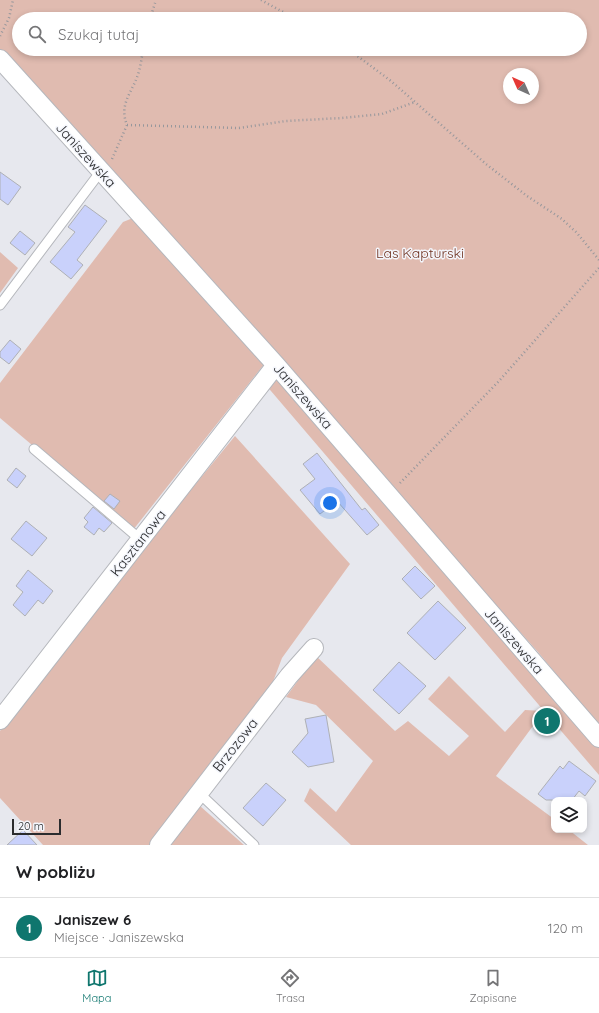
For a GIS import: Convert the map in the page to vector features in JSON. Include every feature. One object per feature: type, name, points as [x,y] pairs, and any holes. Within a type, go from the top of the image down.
[{"type":"street","name":"Janiszewska","points":[[0,59],[276,365],[599,738]]},
{"type":"street","name":"Kasztanowa","points":[[0,720],[276,365]]},
{"type":"street","name":"Brzozowa","points":[[159,845],[288,676],[314,648]]},
{"type":"lane","points":[[0,305],[103,174]]},
{"type":"lane","points":[[34,449],[141,540]]},
{"type":"lane","points":[[199,793],[254,845]]},
{"type":"path","points":[[0,36],[10,18],[13,0]]},
{"type":"path","points":[[152,12],[156,0]]},
{"type":"path","points":[[261,0],[283,12]]},
{"type":"path","points":[[103,174],[127,125],[124,117],[124,104],[139,71],[142,56]]},
{"type":"path","points":[[357,56],[391,81],[486,164],[578,233],[599,260]]},
{"type":"path","points":[[127,125],[239,128],[286,121],[382,114],[415,102]]},
{"type":"path","points":[[389,495],[499,381],[599,268]]},
{"type":"green space","name":"Las Kapturski","points":[[0,0],[599,0],[599,726],[538,652],[0,51]]},
{"type":"green space","points":[[133,218],[265,363],[133,530],[0,418],[0,383],[123,222]]},
{"type":"green space","points":[[0,252],[18,268],[0,293]]},
{"type":"green space","points":[[279,379],[599,744],[599,775],[265,384]]},
{"type":"green space","points":[[235,436],[350,564],[282,658],[271,687],[154,845],[43,845],[0,798],[0,731],[117,580]]},
{"type":"green space","points":[[316,656],[395,731],[408,721],[449,756],[469,736],[428,699],[449,676],[505,732],[525,710],[544,711],[496,776],[551,817],[551,833],[573,833],[588,845],[351,845],[304,801],[310,788],[336,812],[373,761],[316,705],[286,697]]},
{"type":"green space","points":[[200,806],[244,845],[169,845]]},
{"type":"building","points":[[0,172],[21,187],[8,205],[0,199]]},
{"type":"building","points":[[85,205],[107,221],[77,260],[83,265],[71,279],[50,262],[75,232],[68,227]]},
{"type":"building","points":[[20,231],[35,243],[25,255],[10,243]]},
{"type":"building","points":[[10,340],[21,349],[9,364],[0,357],[0,352]]},
{"type":"building","points":[[317,453],[362,510],[365,508],[379,525],[367,535],[337,501],[320,514],[300,490],[315,479],[303,464]]},
{"type":"building","points":[[16,468],[26,476],[17,488],[7,480]]},
{"type":"building","points":[[110,494],[120,501],[114,509],[104,501]]},
{"type":"building","points":[[93,507],[112,523],[104,532],[99,528],[94,535],[84,527],[88,522],[84,518]]},
{"type":"building","points":[[26,521],[47,538],[32,556],[11,539]]},
{"type":"building","points":[[415,566],[435,586],[421,599],[402,579]]},
{"type":"building","points":[[28,570],[53,591],[43,604],[38,600],[25,616],[13,605],[23,592],[16,586]]},
{"type":"building","points":[[438,601],[466,628],[435,660],[407,633]]},
{"type":"building","points":[[399,662],[426,686],[399,714],[373,690]]},
{"type":"building","points":[[326,715],[334,762],[308,767],[292,752],[308,733],[305,719]]},
{"type":"building","points":[[569,761],[596,781],[585,796],[579,791],[574,797],[551,797],[551,800],[546,800],[538,794],[560,766],[563,769]]},
{"type":"building","points":[[266,783],[286,800],[263,826],[243,808]]},
{"type":"building","points":[[23,830],[37,845],[7,845]]},
{"type":"place","name":"Janiszew 6","points":[[547,721]]}]
